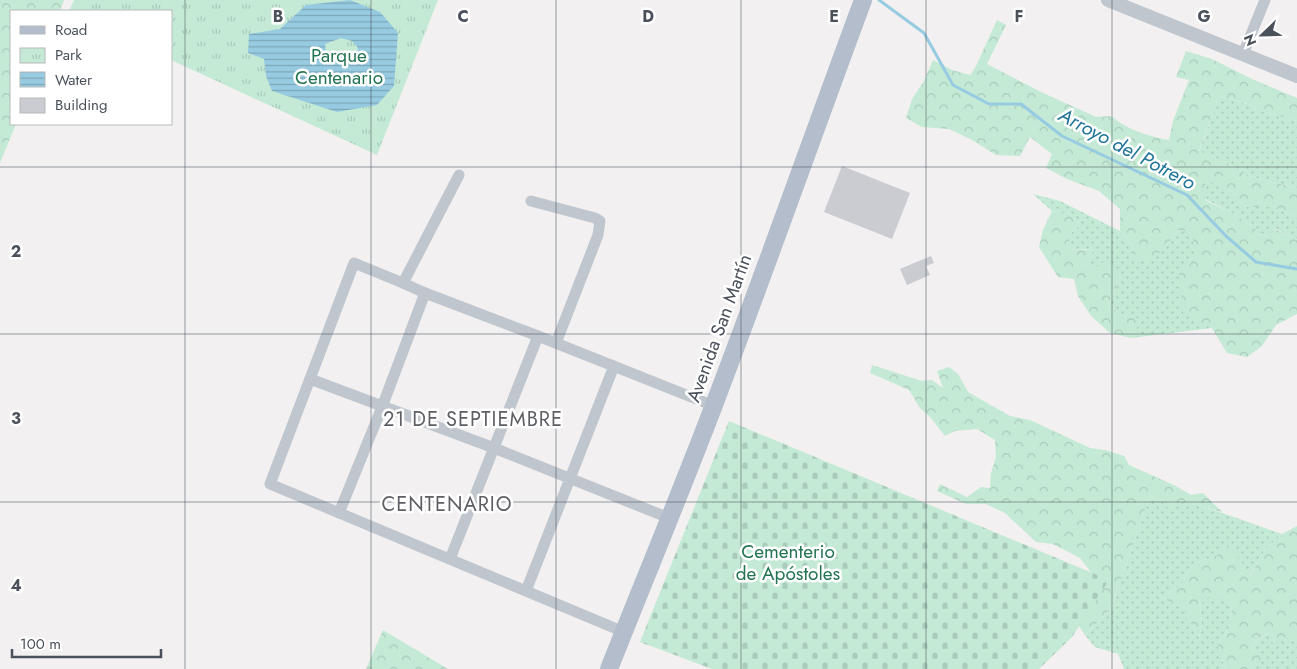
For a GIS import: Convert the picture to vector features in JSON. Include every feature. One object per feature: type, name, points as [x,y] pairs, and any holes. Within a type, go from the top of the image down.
[{"type":"main road","name":"Avenida San Martín","points":[[609,669],[714,406],[863,0]]},
{"type":"street","points":[[1108,0],[1297,76]]},
{"type":"street","points":[[1244,54],[1265,0]]},
{"type":"street","points":[[403,283],[459,174]]},
{"type":"street","points":[[531,201],[600,221],[598,235],[556,343]]},
{"type":"street","points":[[624,632],[270,484],[354,263],[425,293],[714,406]]},
{"type":"street","points":[[339,513],[425,293]]},
{"type":"street","points":[[450,559],[538,336]]},
{"type":"street","points":[[526,591],[614,366]]},
{"type":"street","points":[[310,379],[494,448],[669,518]]},
{"type":"green space","points":[[0,0],[64,0],[60,10],[10,10],[10,125],[16,125],[0,163]]},
{"type":"green space","name":"Parque Centenario","points":[[74,0],[438,0],[377,155],[172,60],[172,10],[69,10]]},
{"type":"green space","points":[[997,20],[1006,25],[987,64],[1041,92],[1096,117],[1111,116],[1131,129],[1153,137],[1169,140],[1173,121],[1189,80],[1176,77],[1186,51],[1212,59],[1297,98],[1297,121],[1219,96],[1199,151],[1226,162],[1249,176],[1297,188],[1297,218],[1276,207],[1246,207],[1227,188],[1205,180],[1205,200],[1234,214],[1267,237],[1275,229],[1297,240],[1297,314],[1276,325],[1262,346],[1247,357],[1227,353],[1212,328],[1183,314],[1179,271],[1196,260],[1192,233],[1178,230],[1165,248],[1152,260],[1135,260],[1133,246],[1120,231],[1120,209],[1099,191],[1067,179],[1046,168],[1052,154],[1030,137],[1020,156],[996,155],[972,140],[949,129],[922,127],[906,118],[912,99],[924,81],[933,60],[952,70],[970,75]]},
{"type":"green space","points":[[1219,96],[1297,121],[1297,188],[1249,176],[1226,162],[1199,152]]},
{"type":"green space","points":[[1205,179],[1227,188],[1246,207],[1276,207],[1297,218],[1297,240],[1276,229],[1267,237],[1234,214],[1205,199]]},
{"type":"green space","points":[[1033,194],[1060,201],[1120,231],[1133,246],[1135,259],[1165,248],[1178,230],[1193,233],[1212,328],[1131,338],[1141,319],[1123,316],[1108,305],[1121,276],[1084,265],[1094,249],[1068,250],[1069,235],[1080,225],[1070,214],[1052,211]]},
{"type":"green space","points":[[1052,211],[1070,214],[1080,225],[1069,235],[1069,250],[1095,249],[1084,265],[1094,267],[1109,259],[1121,276],[1108,305],[1123,316],[1142,319],[1131,338],[1110,333],[1091,316],[1078,296],[1074,279],[1058,277],[1039,247],[1043,230]]},
{"type":"green space","points":[[872,365],[922,381],[932,380],[943,388],[937,371],[949,367],[958,374],[968,392],[1010,416],[1030,420],[1090,448],[1124,456],[1129,465],[1176,486],[1191,495],[1203,493],[1222,512],[1184,502],[1169,509],[1159,498],[1149,498],[1111,609],[1085,635],[1078,625],[1096,579],[1080,558],[1053,544],[1036,542],[1005,513],[986,504],[966,504],[937,491],[940,484],[967,497],[981,487],[990,488],[991,473],[996,457],[995,440],[977,429],[955,431],[945,436],[931,418],[920,408],[909,390],[870,373]]},
{"type":"green space","name":"Cementerio de Apóstoles","points":[[729,421],[1109,580],[1072,637],[1039,669],[712,669],[640,642]]},
{"type":"green space","points":[[1149,498],[1173,500],[1196,505],[1282,534],[1265,550],[1249,577],[1241,561],[1218,555],[1194,563],[1181,585],[1162,598],[1181,607],[1199,637],[1202,624],[1200,605],[1210,595],[1231,603],[1232,622],[1218,645],[1225,669],[1124,669],[1118,654],[1095,647],[1085,635],[1111,609]]},
{"type":"green space","points":[[1297,526],[1297,642],[1284,637],[1274,646],[1268,633],[1255,641],[1251,649],[1263,655],[1256,668],[1225,669],[1218,645],[1232,622],[1231,603],[1210,596],[1200,605],[1202,624],[1199,637],[1181,607],[1162,598],[1181,585],[1194,563],[1218,555],[1227,544],[1250,576],[1265,550],[1282,534]]},
{"type":"green space","points":[[383,630],[448,669],[366,669]]},
{"type":"green space","points":[[1269,633],[1284,636],[1297,642],[1297,669],[1251,669],[1256,667],[1251,649],[1255,641]]},
{"type":"water","points":[[350,0],[380,12],[398,33],[394,86],[377,105],[337,112],[272,91],[266,76],[264,59],[248,53],[249,34],[280,29],[306,5]],"holes":[[[341,38],[352,41],[358,48],[357,54],[326,52],[325,44]]]},
{"type":"building","points":[[842,166],[910,193],[892,239],[824,212]]},
{"type":"building","points":[[931,256],[934,263],[926,266],[930,275],[907,285],[900,269]]},
{"type":"waterway","name":"Arroyo del Potrero","points":[[879,0],[924,33],[953,85],[989,104],[1021,104],[1062,136],[1187,195],[1226,236],[1256,262],[1297,269]]},
{"type":"district","name":"21 DE SEPTIEMBRE","points":[[473,419]]},
{"type":"district","name":"CENTENARIO","points":[[447,504]]}]
